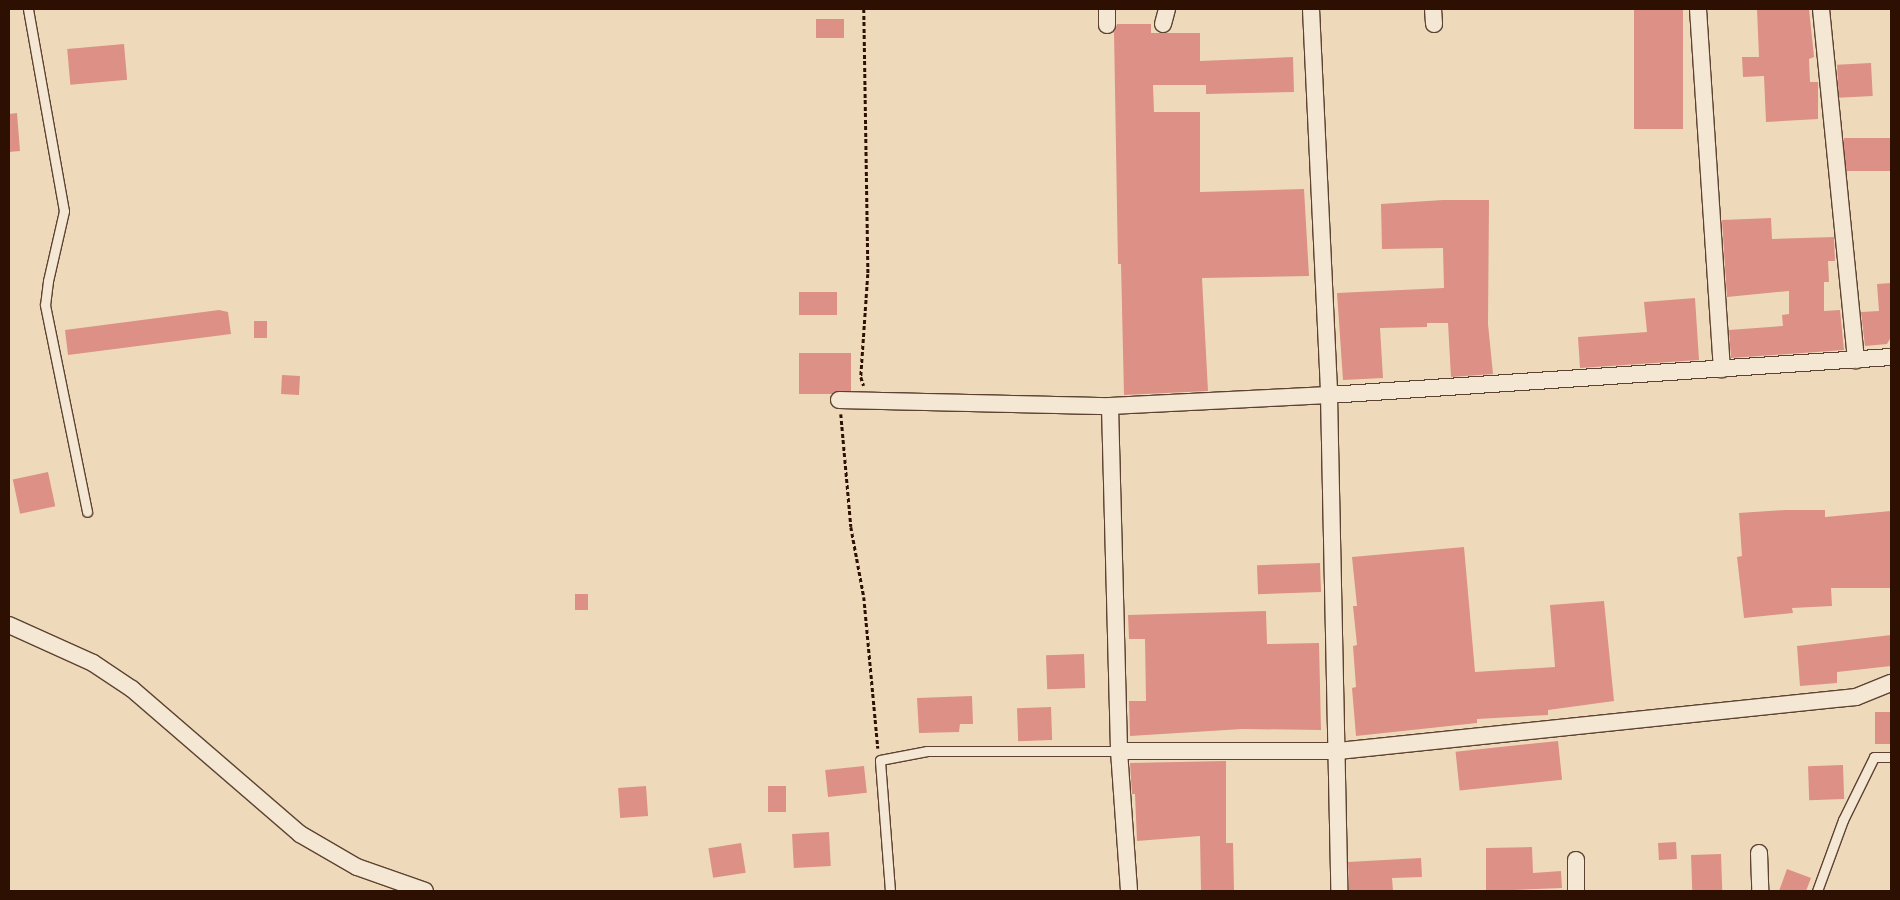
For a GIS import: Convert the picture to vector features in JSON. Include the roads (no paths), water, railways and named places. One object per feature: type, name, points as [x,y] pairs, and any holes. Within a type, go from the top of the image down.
[{"type":"street","points":[[1311,9],[1329,395],[1340,891]]},
{"type":"street","points":[[1698,9],[1722,369]]},
{"type":"street","points":[[1821,9],[1856,360]]},
{"type":"street","points":[[839,400],[1110,406],[1329,395],[1891,357]]},
{"type":"street","points":[[1110,406],[1119,751],[1129,891]]},
{"type":"street","points":[[9,625],[93,663],[132,689],[300,834],[357,867],[425,891]]},
{"type":"street","points":[[1119,751],[1338,750],[1856,698],[1891,683]]},
{"type":"street","points":[[1759,853],[1760,891]]},
{"type":"street","points":[[1576,860],[1576,891]]},
{"type":"lane","points":[[28,9],[64,211],[48,281],[45,305],[88,512]]},
{"type":"lane","points":[[890,891],[880,760],[927,751],[1119,751]]},
{"type":"lane","points":[[1817,891],[1843,820],[1874,757],[1891,757]]}]
